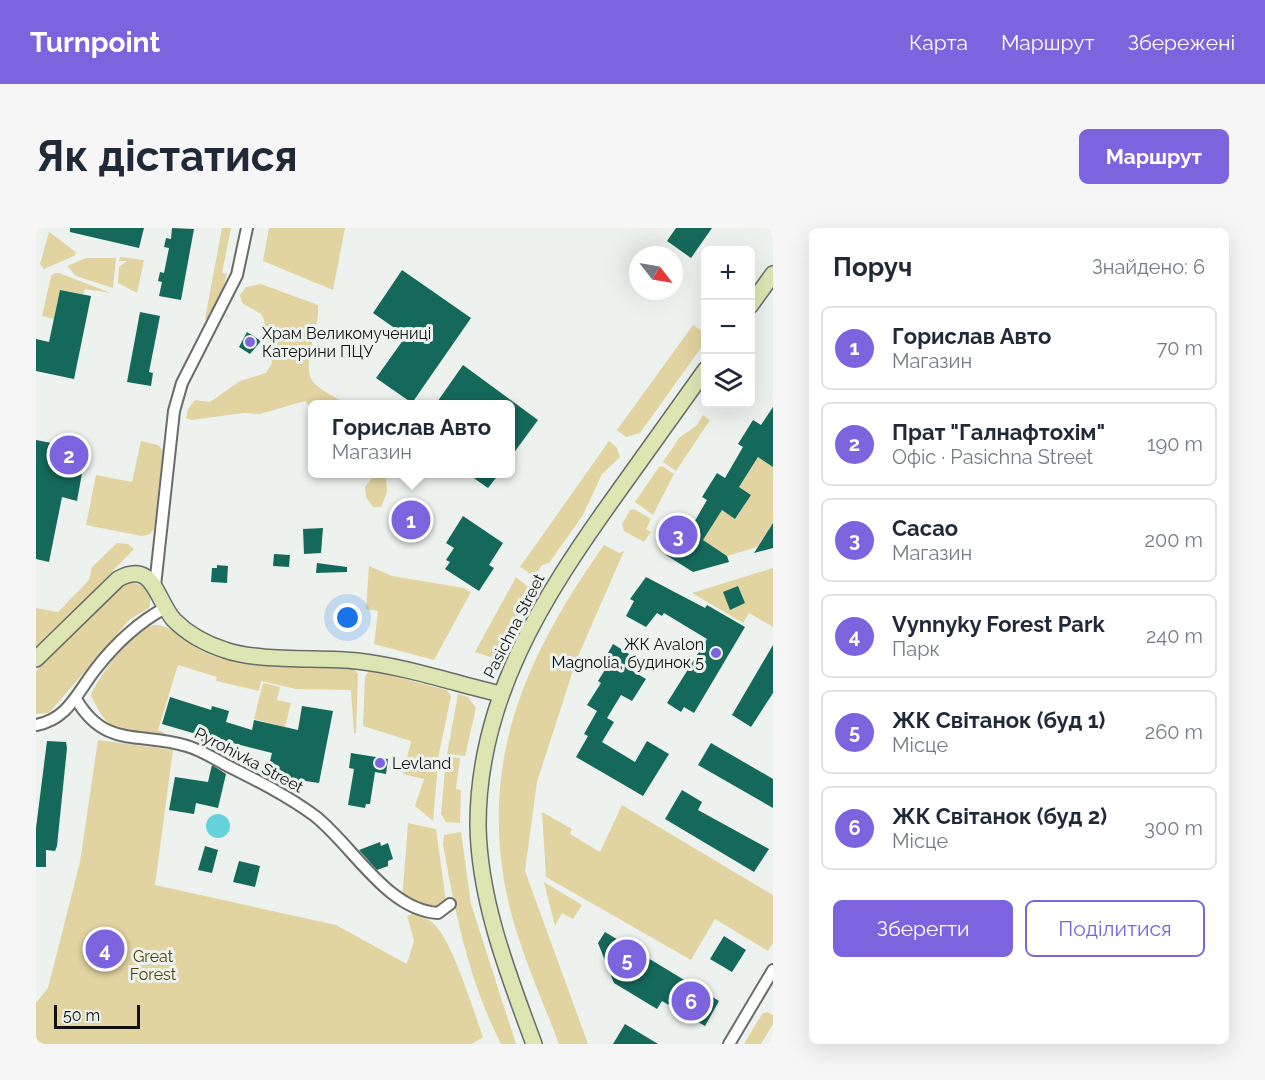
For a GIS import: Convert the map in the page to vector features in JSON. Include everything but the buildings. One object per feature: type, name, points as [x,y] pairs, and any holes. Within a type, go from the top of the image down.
[{"type":"main road","points":[[754,300],[773,274]]},
{"type":"main road","name":"Pasichna Street","points":[[534,1044],[498,941],[480,845],[482,772],[500,694],[511,666],[550,591],[701,375]]},
{"type":"main road","points":[[36,659],[118,579],[132,573],[140,574],[155,586],[165,608],[194,636],[229,651],[358,661],[500,694]]},
{"type":"street","points":[[155,586],[174,411],[186,375],[237,275],[247,228]]},
{"type":"street","points":[[36,725],[51,722],[76,699],[96,669],[130,631],[165,608]]},
{"type":"street","name":"Pyrohivka Street","points":[[76,699],[86,716],[96,726],[109,732],[121,736],[168,740],[191,747],[279,792],[316,817],[409,907],[438,914],[450,904]]},
{"type":"street","points":[[729,1044],[773,970]]},
{"type":"green space","points":[[222,228],[231,228],[222,273],[227,274],[220,298],[207,320],[205,319]]},
{"type":"green space","points":[[269,228],[345,228],[333,290],[263,261]]},
{"type":"green space","points":[[49,232],[76,252],[74,256],[44,269],[40,264]]},
{"type":"green space","points":[[120,257],[144,260],[137,293],[118,283],[119,267],[127,261],[119,261]]},
{"type":"green space","points":[[86,258],[116,258],[113,288],[76,276],[67,266]]},
{"type":"green space","points":[[55,273],[111,293],[85,289],[83,294],[60,290],[54,319],[42,316],[51,276]]},
{"type":"green space","points":[[261,284],[318,305],[317,324],[309,356],[310,376],[314,383],[339,400],[308,400],[308,404],[305,401],[260,414],[244,413],[191,420],[186,418],[188,409],[195,400],[210,402],[240,381],[266,373],[272,363],[261,314],[242,303],[240,295],[246,287]]},
{"type":"green space","points":[[693,325],[701,331],[701,348],[640,433],[626,437],[617,430]]},
{"type":"green space","points":[[703,415],[710,420],[676,471],[663,462],[679,438],[697,425]]},
{"type":"green space","points":[[141,441],[158,445],[163,450],[154,529],[150,534],[142,536],[86,525],[96,475],[132,482]]},
{"type":"green space","points":[[609,441],[617,448],[620,457],[602,474],[583,515],[549,563],[542,565],[537,573],[531,574],[520,567]]},
{"type":"green space","points":[[758,457],[773,463],[773,523],[757,547],[727,556],[703,540],[722,510],[736,518],[751,495],[739,487]]},
{"type":"green space","points":[[662,466],[674,474],[653,515],[635,502],[659,467]]},
{"type":"green space","points":[[372,478],[386,478],[387,492],[381,507],[373,507],[366,497],[365,487]]},
{"type":"green space","points":[[634,509],[651,519],[646,529],[651,532],[644,542],[624,531],[622,524],[630,510]]},
{"type":"green space","points":[[117,543],[128,544],[134,549],[36,649],[36,608],[58,612],[89,580],[92,567]]},
{"type":"green space","points":[[604,545],[619,553],[624,551],[576,661],[537,782],[525,871],[588,1044],[559,1044],[527,963],[508,901],[499,832],[500,787],[507,744],[518,702],[534,662],[554,623]]},
{"type":"green space","points":[[369,566],[392,576],[464,588],[471,592],[434,660],[374,644],[378,611],[366,609]]},
{"type":"green space","points":[[773,568],[773,627],[749,613],[743,623],[692,593]]},
{"type":"green space","points":[[516,577],[528,587],[521,598],[522,606],[496,656],[490,657],[475,652]]},
{"type":"green space","points":[[124,582],[136,583],[148,591],[149,608],[129,620],[49,713],[36,714],[36,671]]},
{"type":"green space","points":[[154,625],[168,628],[199,650],[241,663],[279,667],[354,669],[358,674],[356,732],[354,734],[351,690],[296,689],[261,681],[259,691],[216,681],[217,677],[178,665],[158,730],[165,733],[162,738],[118,729],[104,718],[91,695],[101,676],[127,643],[146,628]]},
{"type":"green space","points":[[370,670],[447,690],[451,696],[439,754],[433,821],[415,806],[424,779],[403,774],[411,741],[363,726],[365,676]]},
{"type":"green space","points":[[263,683],[280,687],[277,700],[291,703],[285,727],[254,719]]},
{"type":"green space","points":[[458,694],[468,697],[476,708],[465,756],[447,754]]},
{"type":"green space","name":"Great Forest","points":[[98,740],[173,750],[155,885],[336,925],[405,963],[407,963],[414,941],[407,916],[412,914],[427,919],[434,924],[448,945],[483,1037],[472,1044],[36,1044],[36,1003],[48,988],[80,862]]},
{"type":"green space","points":[[446,757],[460,758],[456,789],[461,790],[460,823],[446,822],[441,814]]},
{"type":"green space","points":[[622,805],[773,895],[773,943],[768,951],[715,919],[691,960],[546,877],[542,812],[572,829],[570,834],[600,852]]},
{"type":"green space","points":[[408,823],[436,829],[446,901],[434,911],[402,901]]},
{"type":"green space","points":[[461,832],[471,904],[516,1044],[501,1044],[480,996],[464,946],[443,844],[444,835]]},
{"type":"green space","points":[[544,882],[582,905],[573,919],[562,913],[555,926]]},
{"type":"green space","points":[[767,1012],[773,1015],[773,1024],[761,1044],[744,1044],[762,1014]]},
{"type":"water","points":[[218,814],[223,815],[229,821],[229,831],[223,837],[218,838],[213,837],[207,831],[206,826],[207,821],[213,815]]},
{"type":"place","name":"Храм Великомучениці Катерини ПЦУ","points":[[250,342]]},
{"type":"place","name":"Прат \"Галнафтохім\"","points":[[69,455]]},
{"type":"place","name":"Горислав Авто","points":[[411,520]]},
{"type":"place","name":"Cacao","points":[[678,535]]},
{"type":"place","name":"ЖК Avalon Magnolia, будинок 5","points":[[716,653]]},
{"type":"place","name":"Levland","points":[[380,763]]},
{"type":"place","name":"Vynnyky Forest Park","points":[[105,949]]},
{"type":"place","name":"ЖК Світанок (буд 1)","points":[[627,959]]},
{"type":"place","name":"ЖК Світанок (буд 2)","points":[[691,1001]]}]
